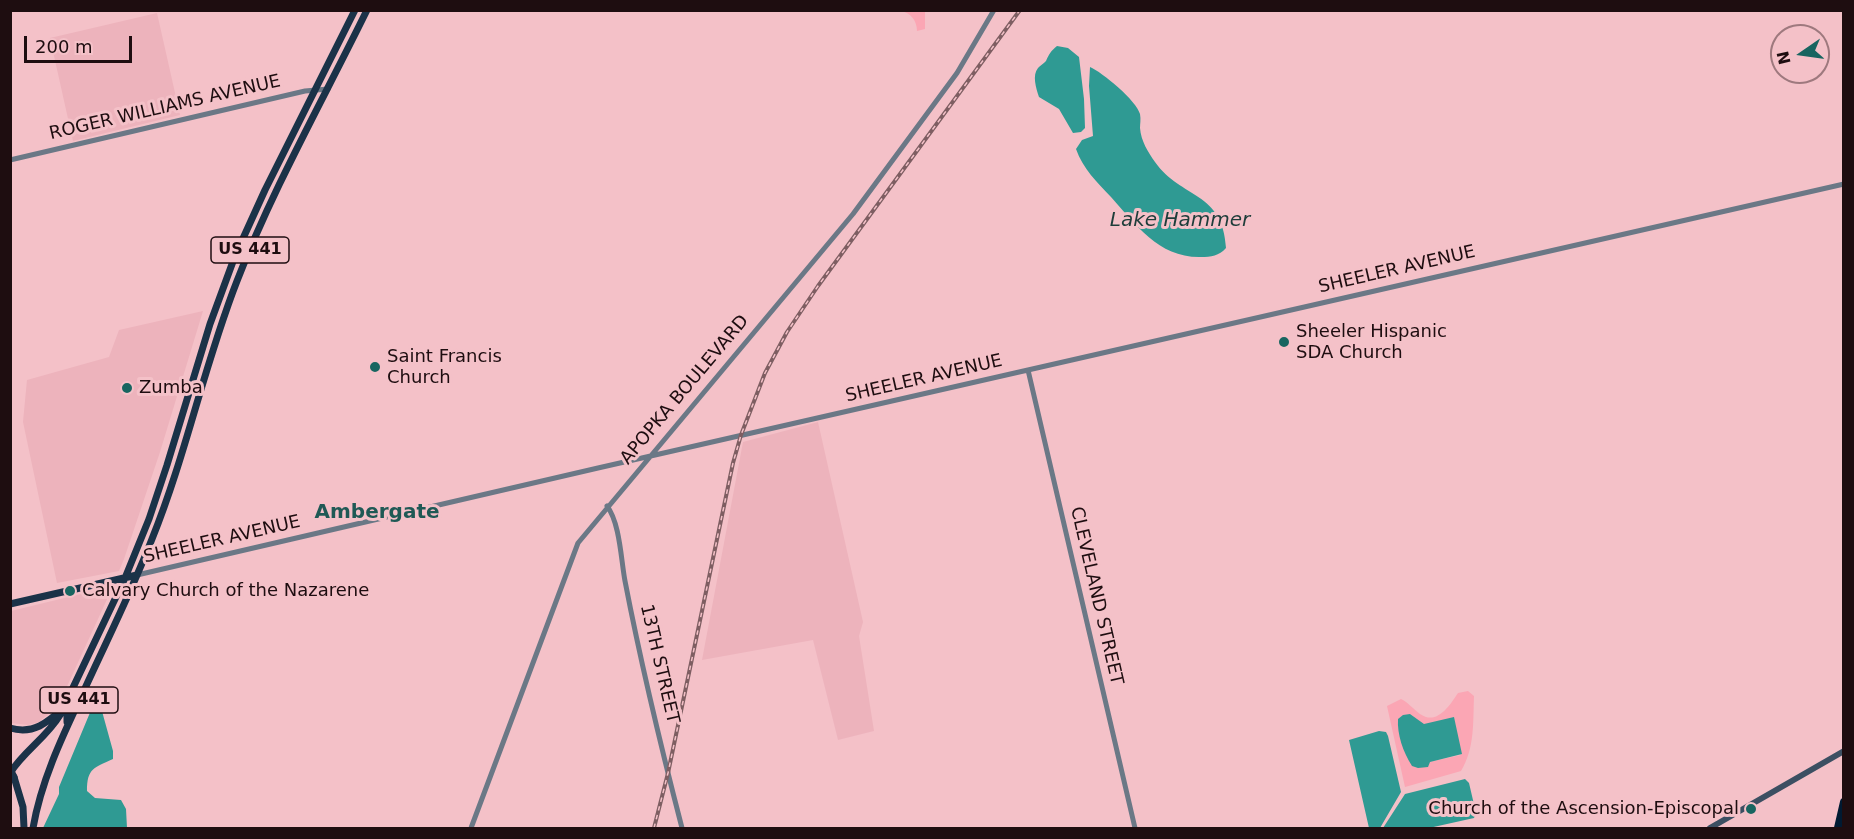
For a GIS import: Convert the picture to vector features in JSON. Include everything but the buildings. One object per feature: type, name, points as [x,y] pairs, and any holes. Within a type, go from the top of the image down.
[{"type":"highway","points":[[1838,828],[1844,802]]},
{"type":"main road","name":"US 441","points":[[12,773],[22,756],[51,729],[64,707],[125,578],[161,485],[203,348],[236,255],[276,168],[355,10]]},
{"type":"main road","points":[[359,10],[363,19]]},
{"type":"main road","name":"US 441","points":[[33,828],[45,781],[67,727],[138,575],[167,502],[213,351],[245,259],[367,10]]},
{"type":"main road","points":[[276,168],[286,173]]},
{"type":"main road","points":[[236,255],[245,259]]},
{"type":"main road","points":[[203,348],[213,351]]},
{"type":"main road","points":[[184,410],[195,412]]},
{"type":"main road","points":[[161,485],[161,494],[167,502]]},
{"type":"main road","points":[[156,498],[162,508],[161,517]]},
{"type":"main road","name":"SHEELER AVENUE","points":[[10,604],[138,575]]},
{"type":"main road","points":[[102,583],[112,588],[114,600]]},
{"type":"main road","points":[[94,667],[91,658],[108,621],[108,612]]},
{"type":"main road","points":[[10,728],[27,730],[40,727],[64,707],[68,712],[67,727]]},
{"type":"main road","points":[[1710,828],[1844,751]]},
{"type":"main road","points":[[12,773],[23,807],[24,828]]},
{"type":"street","name":"APOPKA BOULEVARD","points":[[471,828],[573,551],[607,506],[853,214],[957,73],[994,10]]},
{"type":"street","name":"ROGER WILLIAMS AVENUE","points":[[10,160],[315,90],[328,89]]},
{"type":"street","name":"SHEELER AVENUE","points":[[138,575],[649,456],[1844,184]]},
{"type":"street","name":"CLEVELAND STREET","points":[[1028,370],[1135,828]]},
{"type":"street","name":"13TH STREET","points":[[607,506],[612,514],[620,546],[647,681],[682,828]]},
{"type":"shaded area","points":[[901,11],[925,11],[925,29],[917,31],[913,18]]},
{"type":"shaded area","points":[[157,13],[180,115],[73,141],[50,38]]},
{"type":"shaded area","points":[[203,311],[160,452],[119,571],[57,583],[23,422],[27,380],[109,357],[119,330]]},
{"type":"shaded area","points":[[818,422],[863,622],[859,636],[874,731],[838,740],[813,640],[702,660],[743,442]]},
{"type":"shaded area","points":[[103,590],[109,595],[58,706],[39,722],[28,725],[11,723],[11,611]]},
{"type":"shaded area","points":[[1468,691],[1474,696],[1471,744],[1461,771],[1405,787],[1387,706],[1401,699],[1420,714],[1432,717],[1442,712],[1458,693]],"holes":[[[1410,714],[1461,755],[1429,762]]]},
{"type":"water","points":[[1057,46],[1068,48],[1079,57],[1085,128],[1081,132],[1073,133],[1059,109],[1039,97],[1037,90],[1036,71]]},
{"type":"water","name":"Lake Hammer","points":[[1090,67],[1133,102],[1140,116],[1140,128],[1147,150],[1165,174],[1209,205],[1217,216],[1223,229],[1226,248],[1221,253],[1208,257],[1186,256],[1161,246],[1139,229],[1086,169],[1076,149],[1082,140],[1093,136],[1089,86]]},
{"type":"water","points":[[94,703],[100,704],[113,751],[113,759],[90,773],[87,791],[95,798],[121,800],[126,809],[127,828],[43,828],[59,794],[59,787]]},
{"type":"water","points":[[1410,714],[1424,724],[1454,717],[1462,754],[1430,762],[1428,767],[1412,766],[1398,731],[1398,719]]},
{"type":"water","points":[[1379,731],[1386,732],[1388,736],[1401,792],[1380,828],[1369,828],[1349,740]]},
{"type":"water","points":[[1465,779],[1469,783],[1476,813],[1474,818],[1429,828],[1383,828],[1405,794]]},
{"type":"railway","points":[[654,828],[668,773],[733,463],[741,435],[765,373],[787,332],[818,286],[1020,10]]},
{"type":"place","name":"Sheeler Hispanic SDA Church","points":[[1284,342]]},
{"type":"place","name":"Saint Francis Church","points":[[375,367]]},
{"type":"place","name":"Zumba","points":[[127,388]]},
{"type":"place","name":"Calvary Church of the Nazarene","points":[[70,591]]},
{"type":"place","name":"Church of the Ascension-Episcopal","points":[[1751,809]]},
{"type":"district","name":"Ambergate","points":[[377,513]]}]
